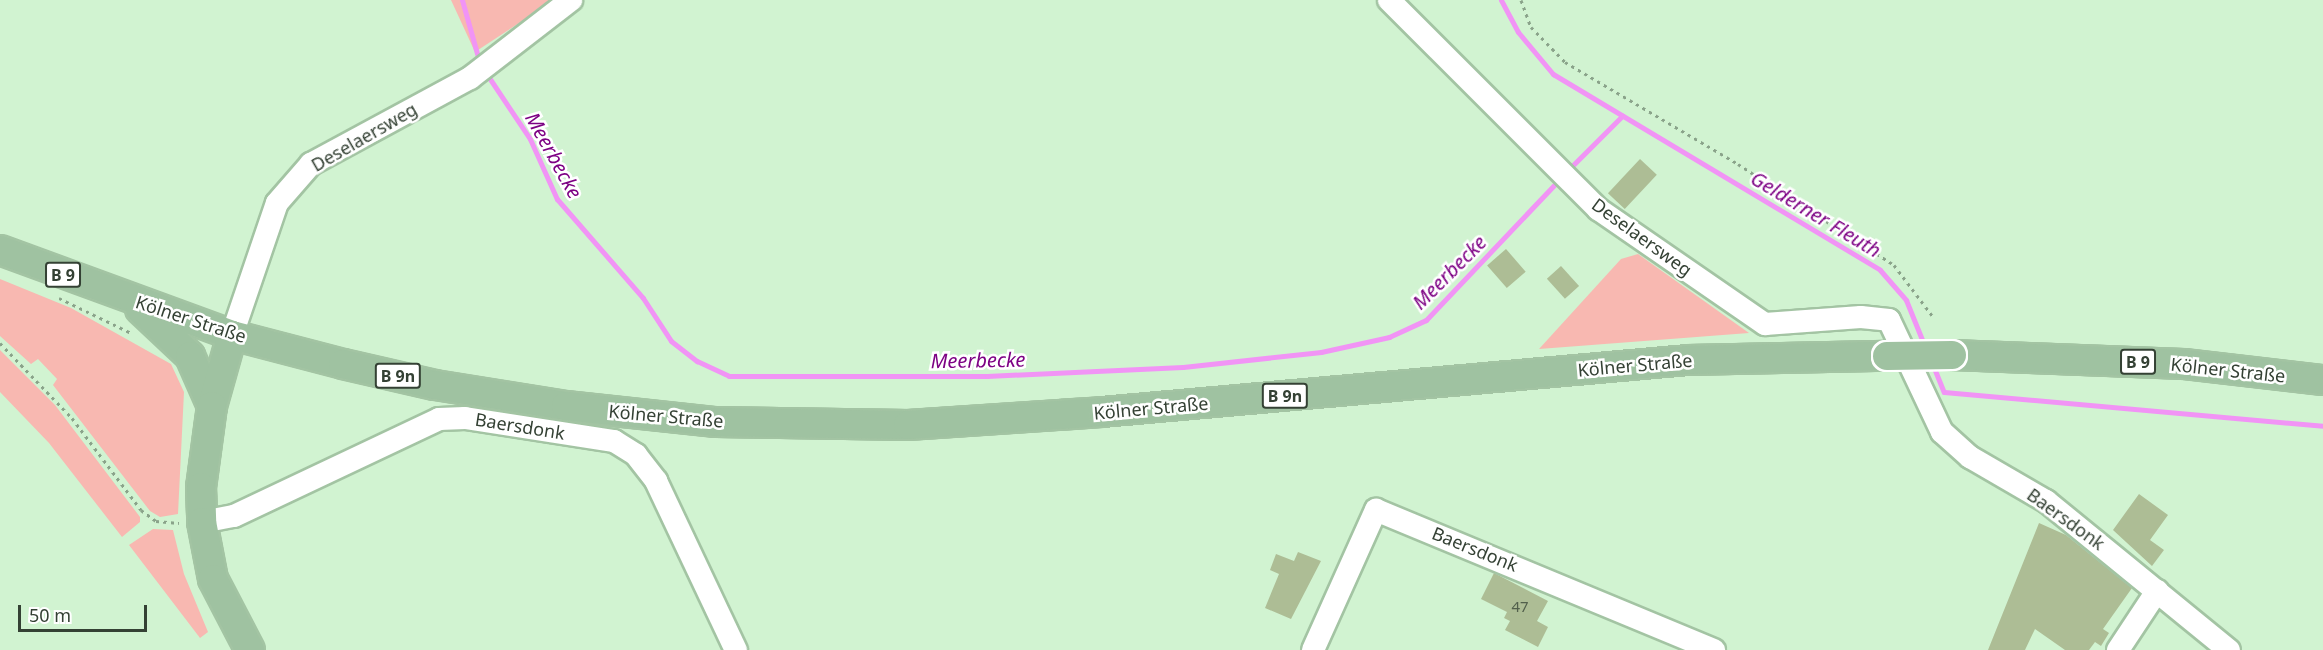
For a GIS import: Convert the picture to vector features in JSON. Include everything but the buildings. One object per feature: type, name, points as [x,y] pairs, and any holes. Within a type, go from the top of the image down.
[{"type":"main road","name":"Kölner Straße","points":[[0,250],[232,335],[435,385],[683,420],[807,426],[909,425],[1091,413],[1688,360],[1952,355],[2184,364],[2323,380]]},
{"type":"main road","points":[[127,298],[190,356],[212,406]]},
{"type":"main road","points":[[232,335],[212,406],[201,487],[193,522],[213,579],[250,650]]},
{"type":"street","name":"Deselaersweg","points":[[232,335],[277,204],[311,164],[470,78],[571,0]]},
{"type":"street","name":"Deselaersweg","points":[[1389,0],[1598,209],[1765,324],[1861,317],[1889,320],[1942,432]]},
{"type":"street","name":"Baersdonk","points":[[193,522],[234,516],[439,419],[465,418],[614,441],[636,455],[656,481],[736,650]]},
{"type":"street","name":"Baersdonk","points":[[1942,432],[1970,457],[2046,501],[2229,650]]},
{"type":"street","name":"Baersdonk","points":[[1313,650],[1376,510],[1714,650]]},
{"type":"street","points":[[2118,650],[2157,591]]},
{"type":"path","points":[[1521,0],[1531,27],[1565,62],[1738,164],[1894,265],[1934,318]]},
{"type":"path","points":[[55,296],[133,334]]},
{"type":"path","points":[[0,343],[72,418],[141,510],[156,521],[193,522]]},
{"type":"shaded area","points":[[451,0],[554,0],[475,52]]},
{"type":"shaded area","points":[[1638,254],[1749,333],[1539,349],[1621,259]]},
{"type":"shaded area","points":[[0,279],[71,308],[171,364],[184,392],[178,514],[160,517],[150,511],[53,385],[57,379],[38,359],[31,364],[0,336]]},
{"type":"shaded area","points":[[0,350],[55,405],[140,517],[140,522],[122,537],[49,443],[0,392]]},
{"type":"shaded area","points":[[153,529],[173,530],[184,574],[208,632],[200,638],[129,545]]},
{"type":"waterway","name":"Meerbecke","points":[[462,0],[478,57]]},
{"type":"waterway","name":"Gelderner Fleuth","points":[[1501,0],[1518,32],[1553,74],[1880,270],[1906,300],[1925,347]]},
{"type":"waterway","name":"Meerbecke","points":[[486,73],[530,139],[557,199],[643,298],[671,341],[697,361],[729,376],[987,376],[1183,367],[1321,352],[1389,337],[1426,320],[1558,181]]},
{"type":"waterway","name":"Meerbecke","points":[[1570,168],[1622,116]]},
{"type":"waterway","name":"Gelderner Fleuth","points":[[1932,363],[1944,392],[2323,426]]}]
